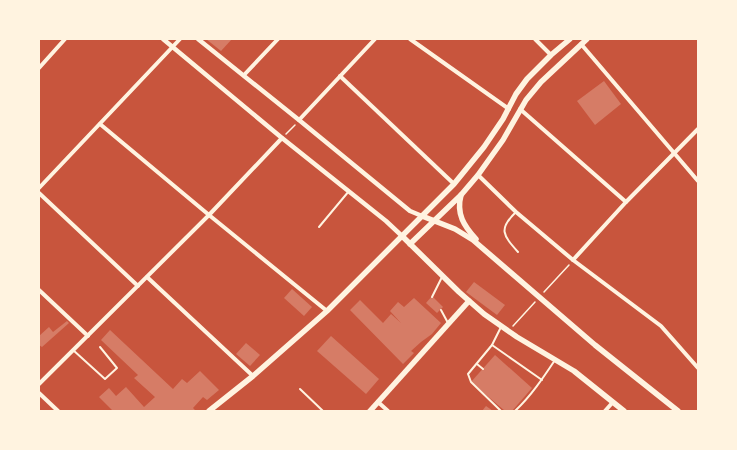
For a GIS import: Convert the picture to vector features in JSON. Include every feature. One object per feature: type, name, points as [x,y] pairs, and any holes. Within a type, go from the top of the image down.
[{"type":"main road","points":[[209,411],[253,376],[327,311],[454,184],[484,147],[509,109],[516,94],[528,79],[551,55],[570,39]]},
{"type":"main road","points":[[410,244],[461,195],[478,175],[503,140],[526,100],[541,82],[587,39]]},
{"type":"main road","points":[[461,195],[459,210],[463,223],[484,248]]},
{"type":"main road","points":[[422,216],[460,231],[484,248],[589,340],[678,411]]},
{"type":"main road","points":[[402,236],[469,301],[501,327],[574,371],[624,411]]},
{"type":"main road","points":[[370,411],[469,301]]},
{"type":"street","points":[[39,68],[65,39]]},
{"type":"street","points":[[163,39],[282,138],[386,220],[402,236]]},
{"type":"street","points":[[39,188],[180,39]]},
{"type":"street","points":[[198,39],[410,211],[422,216]]},
{"type":"street","points":[[244,75],[278,39]]},
{"type":"street","points":[[299,120],[375,39]]},
{"type":"street","points":[[410,39],[509,109]]},
{"type":"street","points":[[535,39],[551,55]]},
{"type":"street","points":[[581,44],[698,181]]},
{"type":"street","points":[[340,76],[454,184]]},
{"type":"street","points":[[520,110],[626,202]]},
{"type":"street","points":[[100,124],[209,216],[327,311]]},
{"type":"street","points":[[573,260],[626,202],[698,130]]},
{"type":"street","points":[[39,384],[209,216],[282,138]]},
{"type":"street","points":[[478,175],[516,212],[573,260],[661,326],[698,368]]},
{"type":"street","points":[[39,193],[138,286]]},
{"type":"street","points":[[147,278],[253,376]]},
{"type":"street","points":[[39,290],[88,336]]},
{"type":"street","points":[[39,394],[58,411]]},
{"type":"street","points":[[378,402],[388,411]]},
{"type":"street","points":[[605,411],[613,402]]},
{"type":"lane","points":[[319,227],[350,191]]},
{"type":"lane","points":[[516,212],[506,222],[504,230],[507,239],[518,252]]},
{"type":"lane","points":[[432,297],[443,276]]},
{"type":"lane","points":[[441,310],[449,324]]},
{"type":"lane","points":[[501,327],[492,345],[468,374],[468,378],[471,382],[501,411]]},
{"type":"lane","points":[[492,345],[542,380]]},
{"type":"lane","points":[[74,350],[105,380],[117,368],[100,347]]},
{"type":"lane","points":[[515,411],[542,380],[555,359]]},
{"type":"lane","points":[[477,364],[483,369]]},
{"type":"lane","points":[[300,389],[323,411]]},
{"type":"path","points":[[282,138],[299,120]]},
{"type":"building","points":[[206,39],[232,39],[221,51]]},
{"type":"building","points":[[604,81],[621,104],[595,125],[577,101]]},
{"type":"building","points":[[474,282],[505,305],[497,315],[466,292]]},
{"type":"building","points":[[292,289],[312,307],[304,316],[284,298]]},
{"type":"building","points":[[432,296],[443,307],[437,313],[426,303]]},
{"type":"building","points":[[414,298],[441,323],[432,334],[411,351],[414,353],[403,364],[350,310],[360,300],[383,323],[391,314],[401,323],[390,311],[398,302],[404,307]]},
{"type":"building","points":[[67,321],[69,323],[42,347],[39,345],[39,336],[49,327],[53,332]]},
{"type":"building","points":[[110,330],[173,389],[182,379],[187,383],[200,371],[219,390],[207,400],[203,397],[193,408],[196,411],[113,411],[99,397],[109,388],[116,396],[126,387],[144,407],[155,397],[134,378],[138,375],[101,340]]},
{"type":"building","points":[[331,336],[379,379],[366,394],[317,351]]},
{"type":"building","points":[[246,343],[260,355],[250,366],[236,354]]},
{"type":"building","points":[[495,355],[532,388],[512,411],[505,411],[471,382]]},
{"type":"building","points":[[486,406],[493,411],[482,411]]}]
